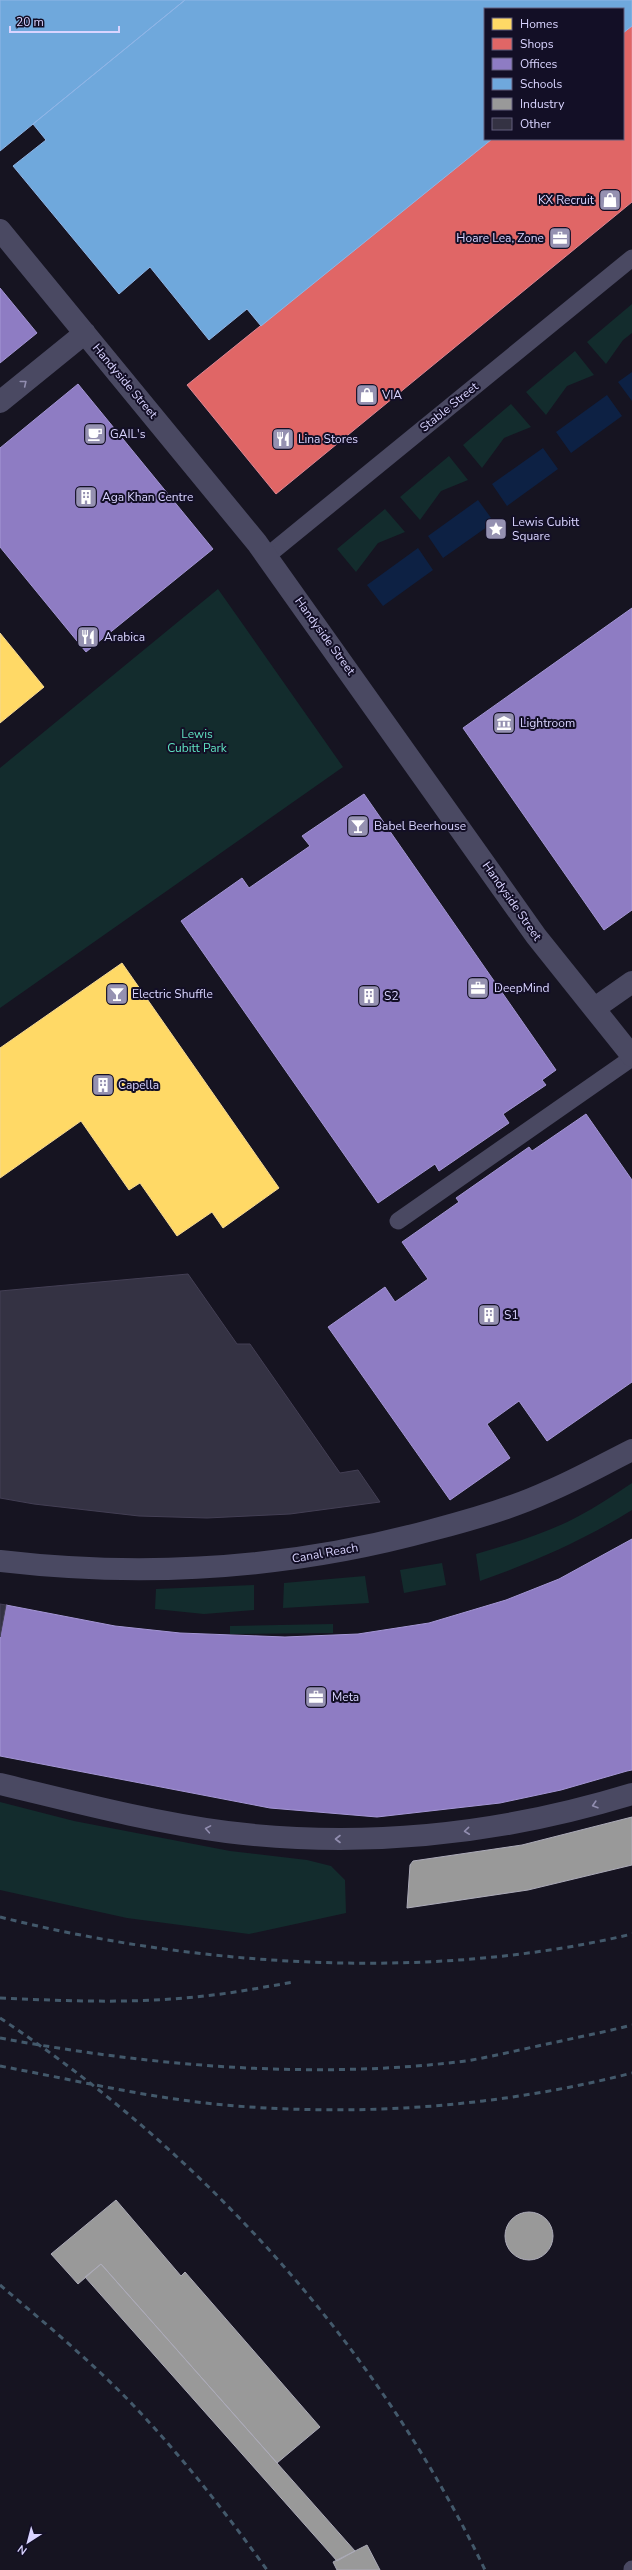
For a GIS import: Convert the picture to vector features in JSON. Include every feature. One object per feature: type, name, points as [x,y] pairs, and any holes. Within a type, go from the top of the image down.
[{"type":"street","name":"Handyside Street","points":[[0,230],[267,556],[536,936],[595,1008],[632,1057]]},
{"type":"street","points":[[0,402],[85,333]]},
{"type":"street","points":[[595,1008],[632,982]]},
{"type":"street","name":"Canal Reach","points":[[0,1561],[111,1570],[204,1568],[260,1563],[344,1551],[410,1536],[502,1509],[547,1492],[632,1450]]},
{"type":"street","points":[[0,1784],[145,1818],[227,1832],[338,1839],[410,1837],[472,1831],[535,1820],[632,1794]]},
{"type":"lane","name":"Stable Street","points":[[267,556],[632,258]]},
{"type":"lane","points":[[398,1221],[632,1057]]},
{"type":"green space","points":[[632,304],[632,333],[623,340],[606,364],[587,342]]},
{"type":"green space","points":[[575,351],[594,375],[567,386],[546,415],[526,392]]},
{"type":"green space","points":[[511,404],[531,427],[504,438],[482,468],[463,445]]},
{"type":"green space","points":[[449,456],[468,480],[441,491],[420,520],[400,497]]},
{"type":"green space","points":[[385,509],[405,532],[378,543],[356,572],[337,549]]},
{"type":"green space","name":"Lewis Cubitt Park","points":[[218,589],[343,767],[0,1008],[0,768]]},
{"type":"green space","points":[[632,1483],[632,1510],[596,1531],[558,1550],[480,1581],[476,1554],[552,1529],[591,1509]]},
{"type":"green space","points":[[442,1563],[446,1585],[404,1593],[400,1570]]},
{"type":"green space","points":[[365,1576],[369,1603],[283,1608],[284,1583]]},
{"type":"green space","points":[[254,1585],[254,1610],[204,1614],[155,1609],[156,1589]]},
{"type":"green space","points":[[333,1624],[333,1633],[230,1634],[230,1626]]},
{"type":"green space","points":[[0,1802],[74,1821],[230,1851],[307,1860],[331,1866],[345,1880],[346,1913],[249,1934],[127,1918],[0,1890]]},
{"type":"water","points":[[632,372],[632,401],[618,382]]},
{"type":"water","points":[[607,395],[622,416],[571,453],[556,432]]},
{"type":"water","points":[[543,448],[558,469],[507,506],[492,484]]},
{"type":"water","points":[[478,500],[494,522],[443,558],[428,536]]},
{"type":"water","points":[[418,548],[433,570],[383,606],[367,585]]},
{"type":"building: Homes","points":[[0,633],[44,687],[0,723]]},
{"type":"building: Homes","name":"Capella","points":[[122,963],[279,1188],[223,1228],[212,1212],[177,1236],[140,1183],[129,1190],[81,1121],[0,1178],[0,1048]]},
{"type":"building: Shops","points":[[632,26],[632,202],[276,494],[187,385],[491,140],[624,140],[624,32]]},
{"type":"building: Offices","points":[[0,288],[37,333],[0,363]]},
{"type":"building: Offices","name":"Aga Khan Centre","points":[[78,384],[213,549],[86,652],[0,547],[0,448]]},
{"type":"building: Offices","points":[[632,608],[632,910],[604,930],[463,728]]},
{"type":"building: Offices","name":"S2","points":[[364,794],[556,1070],[542,1080],[546,1085],[503,1114],[509,1123],[439,1171],[435,1164],[378,1203],[181,921],[242,878],[249,888],[310,846],[302,836]]},
{"type":"building: Offices","name":"S1","points":[[586,1114],[632,1180],[632,1382],[547,1441],[519,1401],[487,1424],[510,1458],[450,1500],[328,1327],[385,1287],[395,1302],[428,1279],[402,1242],[459,1202],[456,1198],[529,1147],[532,1151]]},
{"type":"building: Offices","name":"Meta","points":[[632,1539],[632,1770],[561,1790],[500,1803],[377,1817],[270,1808],[0,1756],[0,1637],[6,1605],[115,1626],[180,1633],[285,1637],[358,1634],[429,1623],[506,1600],[559,1579]]},
{"type":"building: Schools","points":[[0,0],[185,0],[0,151]]},
{"type":"building: Schools","points":[[185,0],[632,0],[632,26],[624,32],[624,8],[484,8],[484,140],[491,140],[261,326],[247,309],[209,340],[150,267],[119,294],[13,166],[46,140],[33,124]]},
{"type":"building: Industry","points":[[632,1817],[632,1865],[528,1890],[407,1908],[410,1865],[413,1861],[522,1845]]},
{"type":"building: Industry","points":[[116,2200],[181,2276],[185,2272],[320,2427],[277,2463],[101,2264],[78,2284],[51,2254]]},
{"type":"building: Industry","points":[[529,2212],[538,2214],[546,2219],[551,2227],[553,2236],[551,2245],[546,2253],[538,2258],[529,2260],[520,2258],[512,2253],[507,2245],[505,2236],[507,2227],[512,2219],[520,2214]]},
{"type":"building: Industry","points":[[101,2264],[355,2551],[337,2561],[85,2277]]},
{"type":"building: Industry","points":[[367,2545],[380,2570],[337,2570],[333,2562]]},
{"type":"building: Other","points":[[188,1274],[237,1344],[250,1344],[340,1473],[358,1470],[380,1502],[290,1514],[207,1518],[139,1516],[34,1504],[0,1498],[0,1291]]},
{"type":"building: Other","points":[[0,1604],[6,1605],[0,1637]]},
{"type":"railway","points":[[0,1917],[76,1934],[154,1948],[234,1957],[315,1962],[396,1963],[477,1959],[556,1949],[632,1934]]},
{"type":"railway","points":[[0,1998],[76,2001],[178,1999],[238,1992],[294,1982]]},
{"type":"railway","points":[[0,2018],[76,2072],[148,2131],[216,2194],[280,2262],[339,2333],[393,2409],[442,2488],[485,2570]]},
{"type":"railway","points":[[0,2038],[57,2048],[173,2063],[232,2067],[350,2069],[408,2067],[466,2061],[632,2025]]},
{"type":"railway","points":[[0,2066],[112,2088],[196,2102],[224,2105],[327,2110],[379,2109],[481,2101],[582,2085],[632,2073]]},
{"type":"railway","points":[[0,2285],[86,2359],[135,2407],[204,2486],[267,2570]]},
{"type":"place","name":"KX Recruit","points":[[610,200]]},
{"type":"place","name":"Hoare Lea, Zone","points":[[560,238]]},
{"type":"place","name":"VIA","points":[[367,395]]},
{"type":"place","name":"GAIL's","points":[[95,434]]},
{"type":"place","name":"Lina Stores","points":[[283,439]]},
{"type":"place","name":"Aga Khan Centre","points":[[86,497]]},
{"type":"place","name":"Lewis Cubitt Square","points":[[496,529]]},
{"type":"place","name":"Arabica","points":[[88,637]]},
{"type":"place","name":"Lightroom","points":[[504,723]]},
{"type":"place","name":"Babel Beerhouse","points":[[358,826]]},
{"type":"place","name":"DeepMind","points":[[478,988]]},
{"type":"place","name":"Electric Shuffle","points":[[117,994]]},
{"type":"place","name":"S2","points":[[369,996]]},
{"type":"place","name":"Capella","points":[[103,1085]]},
{"type":"place","name":"S1","points":[[489,1315]]},
{"type":"place","name":"Meta","points":[[316,1697]]}]
